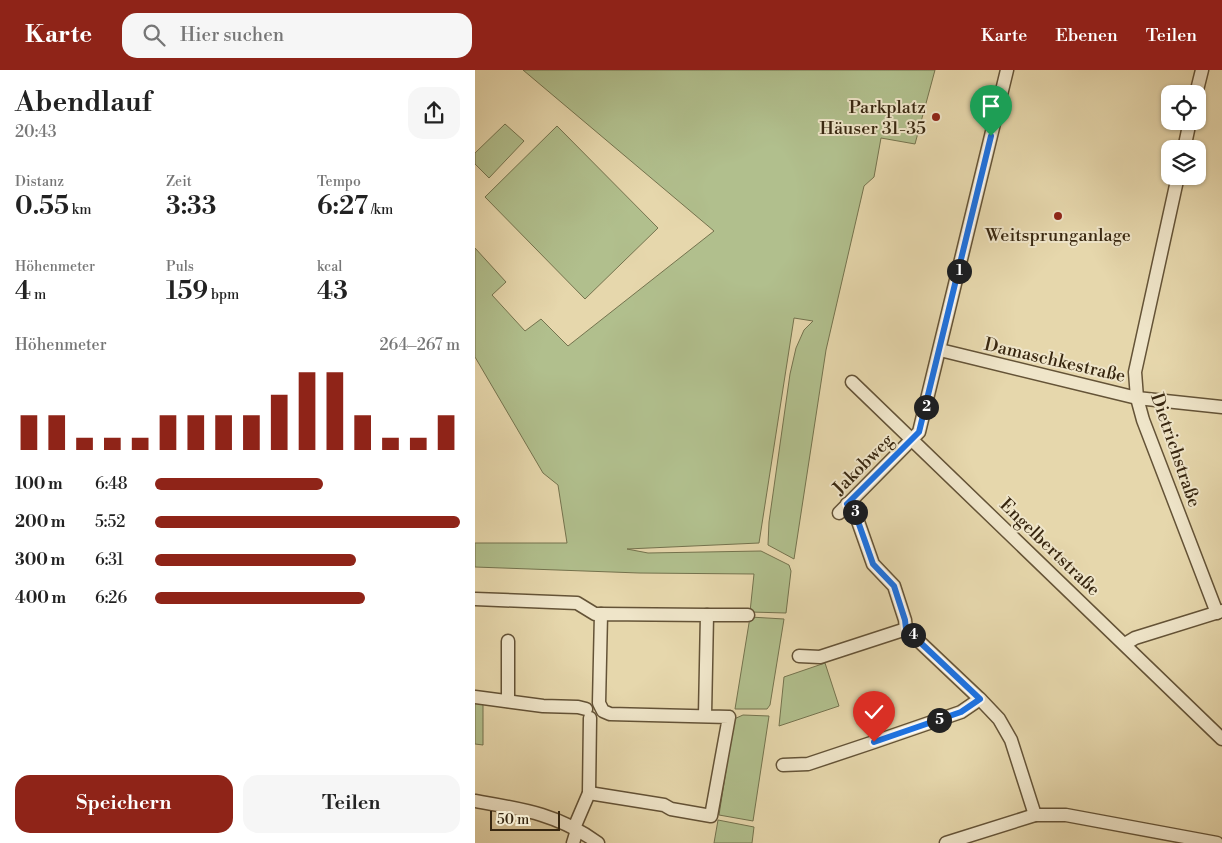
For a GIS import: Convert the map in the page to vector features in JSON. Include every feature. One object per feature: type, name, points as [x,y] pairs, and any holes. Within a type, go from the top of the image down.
[{"type":"street","points":[[913,439],[919,432],[940,350],[1007,70]]},
{"type":"street","points":[[1198,85],[1201,70]]},
{"type":"street","name":"Dietrichstraße","points":[[1176,185],[1135,372],[1137,398],[1143,420],[1219,612]]},
{"type":"street","name":"Damaschkestraße","points":[[940,350],[1137,398],[1222,407]]},
{"type":"street","name":"Engelbertstraße","points":[[852,382],[1222,739]]},
{"type":"street","name":"Jakobweg","points":[[906,629],[894,586],[873,564],[854,510],[843,508],[913,439]]},
{"type":"street","points":[[475,599],[577,604],[595,614],[748,615]]},
{"type":"street","points":[[1125,644],[1135,638],[1219,612]]},
{"type":"street","points":[[601,614],[601,707]]},
{"type":"street","points":[[705,715],[707,615]]},
{"type":"street","points":[[799,656],[820,657],[906,629],[999,719],[1011,740],[1035,815]]},
{"type":"street","points":[[508,701],[509,641]]},
{"type":"street","points":[[475,697],[543,706],[578,707],[588,713]]},
{"type":"street","points":[[783,765],[808,764],[961,712],[980,699]]},
{"type":"street","points":[[573,843],[589,793],[589,706],[601,707],[610,714],[729,717],[711,816],[671,809],[664,805],[589,793]]},
{"type":"street","points":[[475,801],[547,815],[576,829],[598,843]]},
{"type":"street","points":[[946,843],[1035,815],[1066,814],[1217,843]]},
{"type":"green space","points":[[523,70],[935,70],[915,144],[881,138],[874,177],[864,186],[826,350],[794,559],[768,545],[769,522],[790,374],[796,348],[804,330],[813,321],[794,318],[759,543],[627,549],[648,553],[761,551],[789,565],[791,571],[786,613],[750,612],[754,574],[639,573],[475,567],[475,543],[567,543],[558,485],[543,473],[475,357],[475,248],[506,282],[492,295],[525,331],[541,319],[568,346],[714,231]]},
{"type":"green space","points":[[505,124],[524,141],[489,178],[475,164],[475,153]]},
{"type":"green space","points":[[557,126],[658,228],[585,299],[485,197]]},
{"type":"green space","points":[[750,617],[784,619],[770,705],[767,709],[735,709]]},
{"type":"green space","points":[[825,663],[839,706],[779,726],[784,677]]},
{"type":"green space","points":[[475,702],[483,703],[483,745],[475,744]]},
{"type":"green space","points":[[743,715],[769,716],[753,821],[719,815],[734,719]]},
{"type":"green space","points":[[718,820],[754,827],[752,843],[714,843]]},
{"type":"place","name":"Parkplatz Häuser 31-35","points":[[936,117]]},
{"type":"place","name":"Weitsprunganlage","points":[[1058,216]]},
{"type":"route","points":[[874,742],[961,712],[980,699],[906,629],[894,586],[873,564],[854,510],[847,504],[919,432],[991,136]]}]
